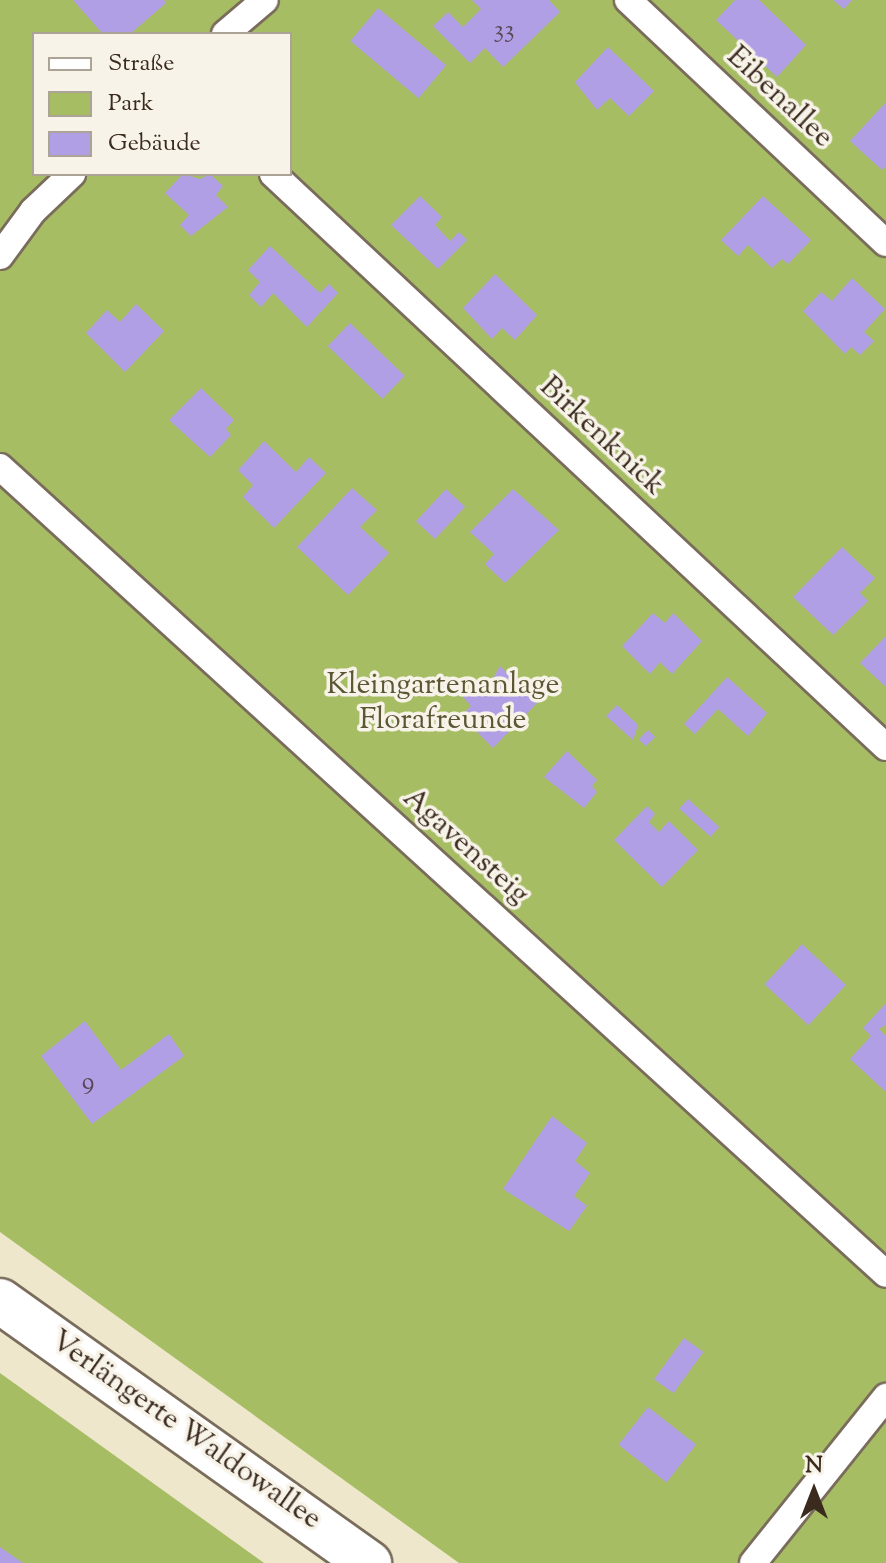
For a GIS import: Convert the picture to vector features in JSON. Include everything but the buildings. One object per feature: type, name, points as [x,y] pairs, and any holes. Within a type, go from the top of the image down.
[{"type":"street","name":"Verlängerte Waldowallee","points":[[0,1301],[369,1563]]},
{"type":"lane","points":[[227,32],[265,0]]},
{"type":"lane","name":"Eibenallee","points":[[628,0],[886,243]]},
{"type":"lane","points":[[0,256],[33,211],[70,176]]},
{"type":"lane","name":"Birkenknick","points":[[275,176],[886,747]]},
{"type":"lane","name":"Agavensteig","points":[[0,467],[886,1274]]},
{"type":"lane","points":[[753,1563],[886,1397]]},
{"type":"green space","name":"Kleingartenanlage Florafreunde","points":[[0,0],[886,0],[886,1563],[459,1563],[0,1232]]},
{"type":"green space","points":[[0,1373],[264,1563],[0,1563]]}]
